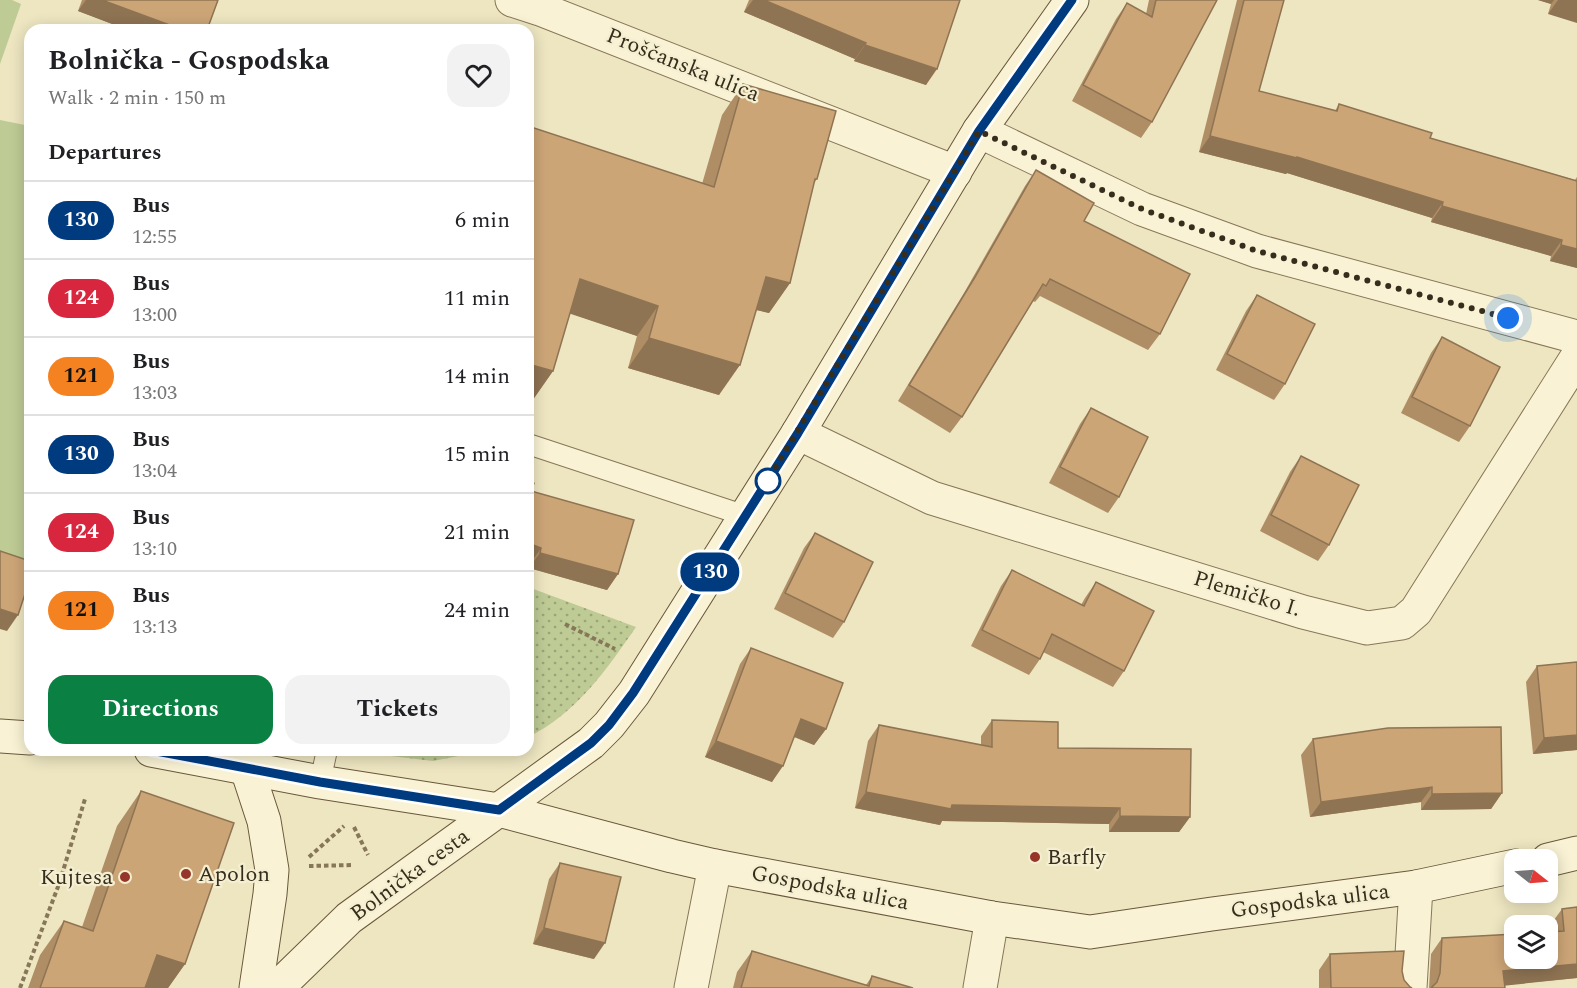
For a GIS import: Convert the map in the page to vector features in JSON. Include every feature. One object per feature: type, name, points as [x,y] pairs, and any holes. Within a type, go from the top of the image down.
[{"type":"street","name":"Proščanska ulica","points":[[512,0],[955,172]]},
{"type":"street","name":"Bolnička cesta","points":[[277,988],[349,918],[591,743],[609,725],[633,693],[798,433],[979,131],[1072,0]]},
{"type":"street","points":[[979,131],[1142,209],[1257,251],[1577,337]]},
{"type":"street","name":"Plemičko I.","points":[[798,433],[932,498],[1292,608],[1367,628],[1402,623],[1416,611],[1577,357]]},
{"type":"street","points":[[0,736],[24,738]]},
{"type":"street","name":"Gospodska ulica","points":[[181,756],[320,782],[499,810],[715,866],[992,918],[1090,932],[1416,887],[1504,868]]},
{"type":"street","points":[[247,769],[264,821],[272,870],[256,988]]},
{"type":"street","points":[[1558,858],[1577,853]]},
{"type":"street","points":[[691,988],[715,866]]},
{"type":"street","points":[[1410,988],[1416,887]]},
{"type":"street","points":[[980,988],[992,918]]},
{"type":"lane","points":[[534,446],[746,516]]},
{"type":"lane","points":[[320,782],[326,756]]},
{"type":"path","points":[[564,624],[612,648]]},
{"type":"path","points":[[20,988],[59,884],[85,799]]},
{"type":"path","points":[[307,858],[351,820],[372,864]]},
{"type":"path","points":[[308,866],[361,864]]},
{"type":"green space","points":[[0,0],[12,0],[21,4],[0,64]]},
{"type":"green space","points":[[0,120],[24,125],[24,559],[0,552]]},
{"type":"green space","points":[[534,589],[636,627],[589,689],[561,716],[534,733]]},
{"type":"green space","points":[[391,756],[458,756],[433,761]]},
{"type":"building","points":[[102,0],[218,0],[209,24],[167,24]]},
{"type":"building","points":[[764,0],[960,0],[937,69],[865,45],[866,43]]},
{"type":"building","points":[[1156,0],[1217,0],[1152,122],[1083,85],[1127,3],[1152,17]]},
{"type":"building","points":[[1244,0],[1284,0],[1259,91],[1337,111],[1339,104],[1432,133],[1430,138],[1577,181],[1577,249],[1561,245],[1562,240],[1442,206],[1443,202],[1297,157],[1210,136]]},
{"type":"building","points":[[743,84],[836,111],[817,179],[815,179],[790,283],[766,277],[740,365],[649,338],[658,306],[580,279],[553,371],[534,366],[534,128],[714,187]]},
{"type":"building","points":[[1036,170],[1094,203],[1084,221],[1190,274],[1160,334],[1050,279],[1046,286],[1043,284],[962,417],[909,385],[975,277]]},
{"type":"building","points":[[1257,295],[1315,324],[1285,384],[1227,354]]},
{"type":"building","points":[[1442,337],[1500,367],[1470,426],[1412,397]]},
{"type":"building","points":[[1091,408],[1148,437],[1119,497],[1060,467]]},
{"type":"building","points":[[1301,456],[1359,485],[1329,545],[1271,515]]},
{"type":"building","points":[[534,492],[634,520],[618,574],[540,553],[541,548],[534,545]]},
{"type":"building","points":[[815,533],[873,562],[844,622],[785,593]]},
{"type":"building","points":[[0,551],[24,559],[24,597],[18,615],[0,609]]},
{"type":"building","points":[[1012,570],[1084,606],[1096,582],[1154,611],[1124,671],[1052,634],[1040,659],[982,630]]},
{"type":"building","points":[[751,648],[843,683],[826,729],[801,719],[783,766],[716,741]]},
{"type":"building","points":[[1577,662],[1577,735],[1544,738],[1537,666]]},
{"type":"building","points":[[992,720],[1058,722],[1058,748],[1191,749],[1190,817],[1120,816],[1120,808],[952,805],[951,809],[866,792],[879,725],[992,747]]},
{"type":"building","points":[[1501,727],[1502,793],[1432,794],[1432,787],[1321,802],[1313,739],[1388,728]]},
{"type":"building","points":[[141,791],[234,823],[185,964],[157,955],[145,988],[40,988],[64,921],[93,931]]},
{"type":"building","points":[[560,863],[621,877],[605,943],[544,928]]},
{"type":"building","points":[[1577,907],[1577,964],[1558,966],[1558,931],[1564,931],[1562,909]]},
{"type":"building","points":[[1504,935],[1504,969],[1524,969],[1503,971],[1505,988],[1431,988],[1437,982],[1440,973],[1442,938]]},
{"type":"building","points":[[752,951],[869,986],[872,976],[913,988],[741,988]]},
{"type":"building","points":[[1404,951],[1402,971],[1404,980],[1412,988],[1331,988],[1330,954]]},
{"type":"bus line","name":"130","points":[[181,756],[320,782],[499,810],[591,743],[609,725],[633,693],[798,433],[979,131],[1072,0]]},
{"type":"place","name":"Barfly","points":[[1035,857]]},
{"type":"place","name":"Apolon","points":[[186,874]]},
{"type":"place","name":"Kujtesa","points":[[125,877]]},
{"type":"route","points":[[768,481],[766,483],[979,131],[1142,209],[1257,251],[1508,318]]}]
